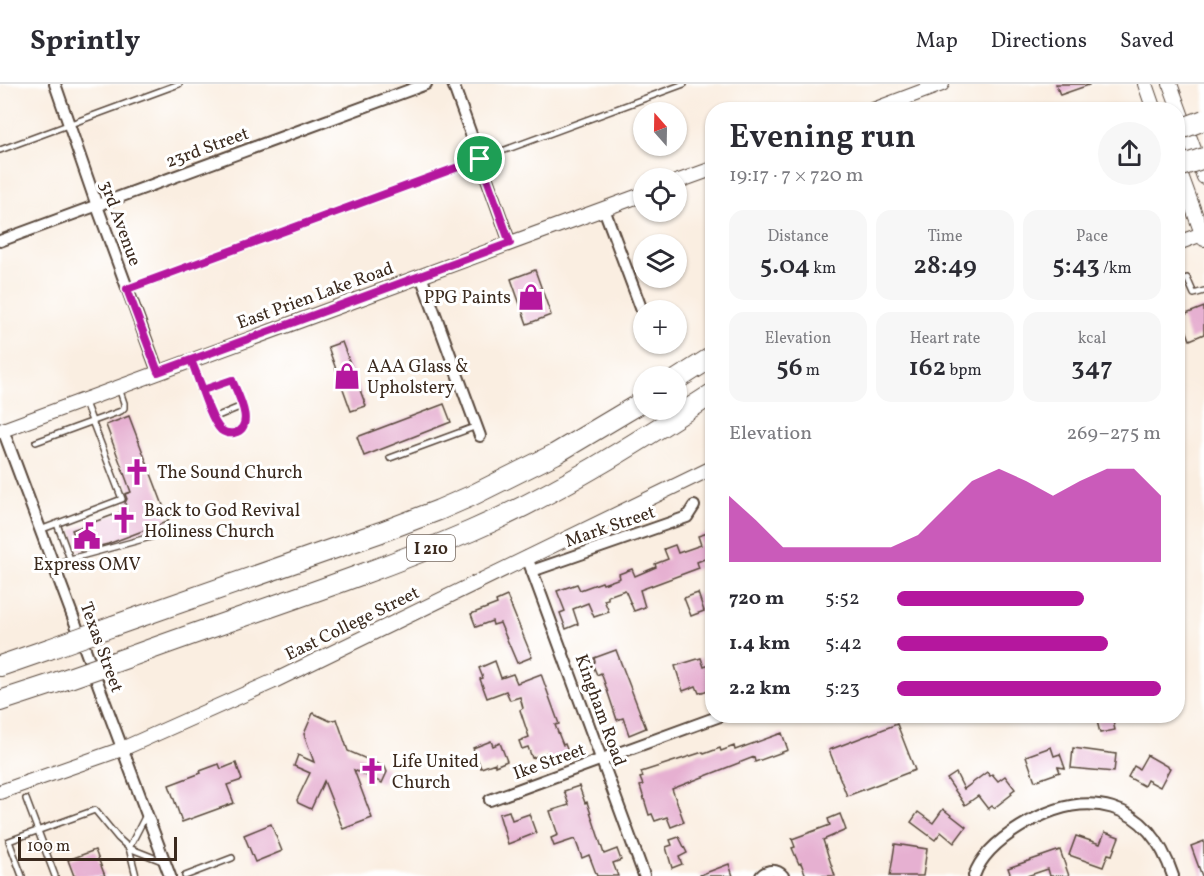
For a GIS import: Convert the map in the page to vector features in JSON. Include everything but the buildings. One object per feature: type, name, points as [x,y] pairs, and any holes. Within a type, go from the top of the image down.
[{"type":"highway","points":[[1185,127],[1204,120]]},
{"type":"highway","points":[[1185,165],[1204,158]]},
{"type":"highway","points":[[687,373],[705,361]]},
{"type":"highway","name":"I 210","points":[[0,701],[370,572],[472,531],[595,468],[705,398]]},
{"type":"highway","name":"I 210","points":[[0,666],[439,510],[555,454],[633,408]]},
{"type":"street","name":"3rd Avenue","points":[[55,84],[158,372]]},
{"type":"street","name":"23rd Street","points":[[0,241],[426,84]]},
{"type":"street","points":[[453,84],[510,243]]},
{"type":"street","points":[[911,102],[942,84]]},
{"type":"street","points":[[1145,84],[1151,102]]},
{"type":"street","points":[[1170,84],[1177,102]]},
{"type":"street","points":[[1185,125],[1204,177]]},
{"type":"street","points":[[687,178],[705,172]]},
{"type":"street","points":[[1185,186],[1203,235],[1185,241]]},
{"type":"street","name":"East Prien Lake Road","points":[[2,431],[633,198]]},
{"type":"street","points":[[604,209],[638,300]]},
{"type":"street","points":[[421,276],[478,431]]},
{"type":"street","name":"Texas Street","points":[[2,431],[170,876]]},
{"type":"street","name":"East College Street","points":[[0,792],[122,749],[273,682],[705,471]]},
{"type":"street","name":"Mark Street","points":[[532,571],[687,517],[694,506]]},
{"type":"street","name":"Kingham Road","points":[[527,557],[644,875]]},
{"type":"street","name":"Ike Street","points":[[490,800],[705,721]]},
{"type":"street","points":[[974,876],[981,861],[1010,834],[1029,821],[1062,809],[1090,805],[1110,806],[1145,826],[1159,843],[1173,876]]},
{"type":"street","points":[[761,876],[772,870],[783,876]]},
{"type":"lane","points":[[0,150],[179,84]]},
{"type":"lane","points":[[127,289],[684,84]]},
{"type":"lane","points":[[1185,279],[1187,278],[1194,294],[1204,291]]},
{"type":"lane","points":[[191,360],[213,417],[224,432],[239,431],[245,426],[246,418],[232,380],[203,390]]},
{"type":"lane","points":[[36,442],[121,411],[124,403],[118,387]]},
{"type":"lane","points":[[40,530],[122,499],[84,400]]},
{"type":"lane","points":[[213,417],[242,406]]},
{"type":"lane","points":[[390,458],[478,431]]},
{"type":"lane","points":[[57,524],[70,559]]},
{"type":"lane","points":[[53,565],[158,535]]},
{"type":"lane","points":[[26,799],[55,876]]},
{"type":"lane","points":[[22,876],[9,841],[95,810],[129,848],[164,862]]},
{"type":"lane","points":[[136,876],[129,848],[147,814]]},
{"type":"lane","points":[[185,876],[232,858]]},
{"type":"place","name":"PPG Paints","points":[[531,297]]},
{"type":"place","name":"AAA Glass & Upholstery","points":[[347,376]]},
{"type":"place","name":"The Sound Church","points":[[137,472]]},
{"type":"place","name":"Back to God Revival Holiness Church","points":[[124,520]]},
{"type":"place","name":"Express OMV","points":[[87,536]]},
{"type":"place","name":"Life United Church","points":[[372,771]]},
{"type":"route","points":[[480,159],[127,289],[158,372],[191,360],[213,417],[219,428],[224,432],[239,431],[245,426],[246,418],[232,380],[203,390],[191,360],[510,243],[480,159]]}]
